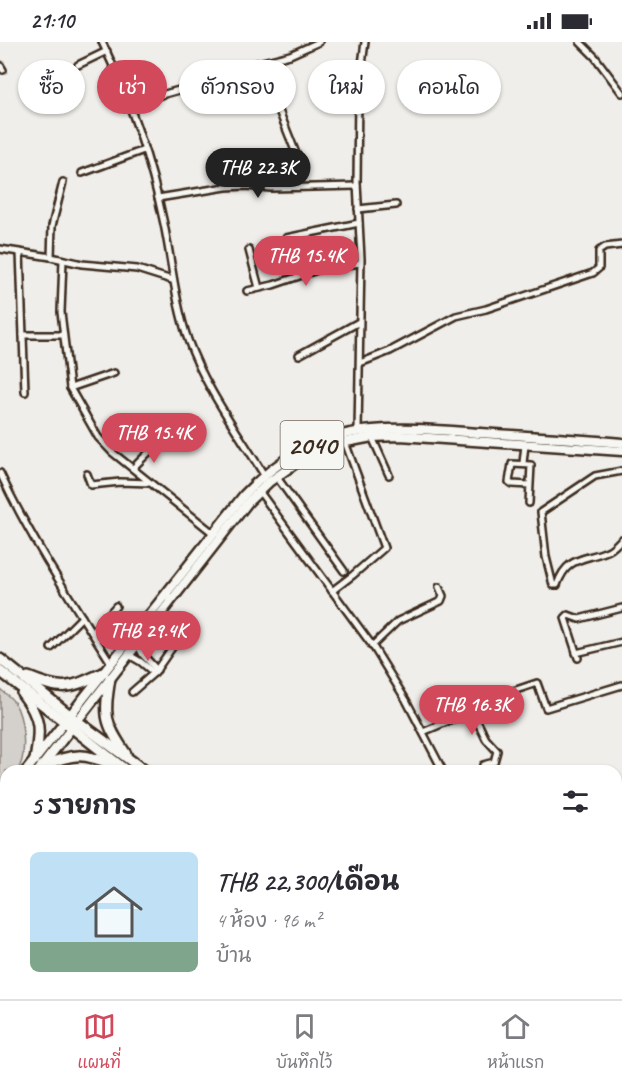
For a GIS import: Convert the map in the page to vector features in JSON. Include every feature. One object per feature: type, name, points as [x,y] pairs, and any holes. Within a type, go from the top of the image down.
[{"type":"highway","points":[[0,659],[16,677],[71,721],[119,765]]},
{"type":"highway","points":[[0,671],[49,686],[72,687],[107,676],[108,727],[129,759]]},
{"type":"highway","points":[[16,677],[34,708],[40,732],[38,765]]},
{"type":"highway","points":[[71,721],[137,765]]},
{"type":"highway","points":[[41,765],[66,757],[86,755],[112,765]]},
{"type":"main road","name":"2040","points":[[39,765],[107,676],[129,655],[213,533],[244,495],[280,462],[314,444],[358,431],[401,427],[622,451]]},
{"type":"main road","name":"2040","points":[[107,676],[111,663],[190,568],[259,491],[299,461],[345,442],[372,437],[400,436],[525,445],[622,443]]},
{"type":"street","points":[[102,42],[111,60]]},
{"type":"street","points":[[271,60],[290,55],[319,42]]},
{"type":"street","points":[[358,431],[360,263],[357,186],[358,94],[365,42]]},
{"type":"street","points":[[580,42],[595,57],[622,93]]},
{"type":"street","points":[[85,62],[107,51]]},
{"type":"street","points":[[132,114],[158,198],[172,280],[186,333],[204,375],[264,476]]},
{"type":"street","points":[[280,114],[303,171]]},
{"type":"street","points":[[82,173],[144,150]]},
{"type":"street","points":[[51,257],[52,226],[63,182]]},
{"type":"street","points":[[158,198],[226,187],[357,186]]},
{"type":"street","points":[[358,209],[396,205]]},
{"type":"street","points":[[286,238],[359,223]]},
{"type":"street","points":[[360,363],[390,351],[456,316],[486,309],[593,273],[599,268],[599,251],[604,247],[622,245]]},
{"type":"street","points":[[0,249],[82,264],[137,269],[172,280]]},
{"type":"street","points":[[249,250],[259,288]]},
{"type":"street","points":[[20,252],[25,392]]},
{"type":"street","points":[[63,260],[61,312],[70,388],[98,437],[112,452],[213,533]]},
{"type":"street","points":[[247,291],[320,269],[360,263]]},
{"type":"street","points":[[299,356],[359,322]]},
{"type":"street","points":[[23,335],[63,335]]},
{"type":"street","points":[[70,388],[114,373]]},
{"type":"street","points":[[372,437],[389,475]]},
{"type":"street","points":[[332,591],[384,548],[345,442]]},
{"type":"street","points":[[133,468],[158,443]]},
{"type":"street","points":[[523,463],[525,445]]},
{"type":"street","points":[[529,485],[512,484],[508,481],[511,465],[523,463],[531,465],[529,503]]},
{"type":"street","points":[[622,471],[595,476],[541,512],[552,585],[557,585],[562,573],[570,563],[609,550],[622,539]]},
{"type":"street","points":[[0,473],[19,513],[62,587],[111,663]]},
{"type":"street","points":[[87,474],[91,485],[120,482],[150,483]]},
{"type":"street","points":[[276,476],[344,571]]},
{"type":"street","points":[[259,491],[372,646],[406,700],[440,765]]},
{"type":"street","points":[[372,646],[398,621],[441,601],[443,596],[439,587]]},
{"type":"street","points":[[92,633],[116,606]]},
{"type":"street","points":[[622,608],[579,619],[568,615],[565,622],[577,655],[622,642]]},
{"type":"street","points":[[51,648],[81,617]]},
{"type":"street","points":[[132,692],[155,671],[176,642]]},
{"type":"street","points":[[137,644],[155,671]]},
{"type":"street","points":[[129,655],[155,671]]},
{"type":"street","points":[[423,732],[463,715],[488,696],[537,683],[546,708],[622,686]]},
{"type":"street","points":[[471,709],[486,739],[497,751],[494,762],[483,765]]},
{"type":"shaded area","points":[[0,689],[12,700],[17,709],[24,747],[20,765],[0,765]]}]
